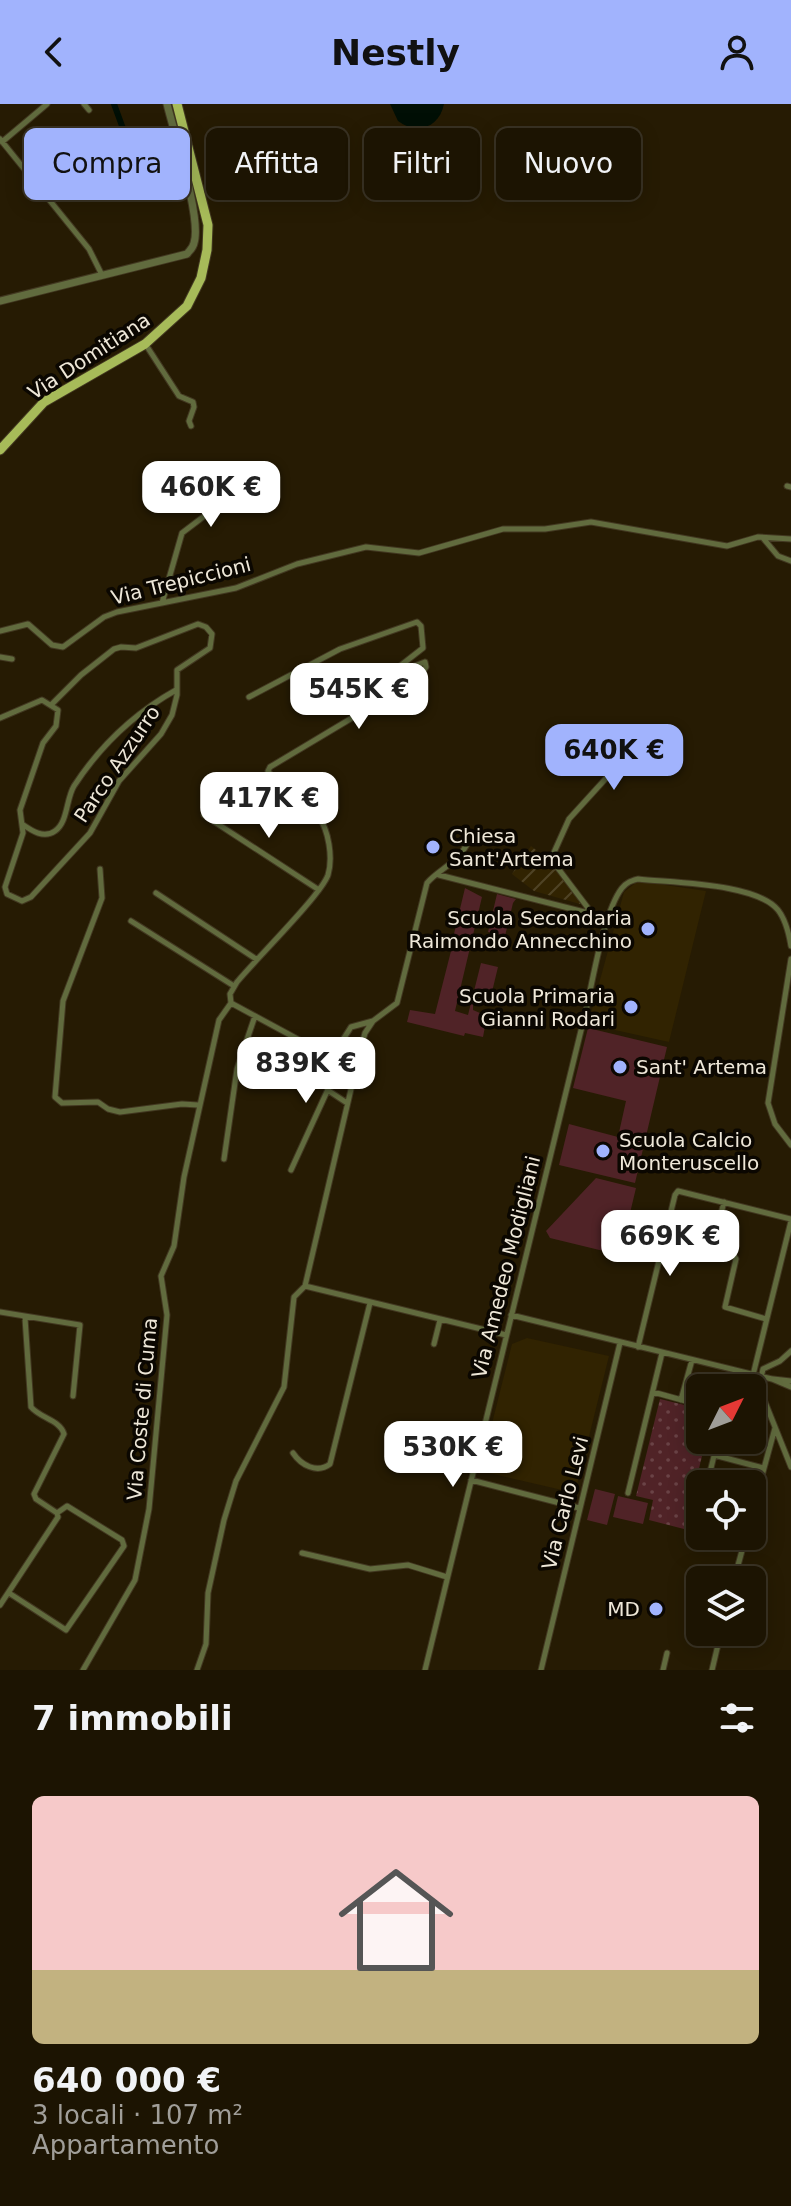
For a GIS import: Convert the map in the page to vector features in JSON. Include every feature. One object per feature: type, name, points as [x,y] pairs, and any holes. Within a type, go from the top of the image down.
[{"type":"main road","name":"Via Domitiana","points":[[0,450],[44,402],[145,344],[187,306],[201,278],[208,225],[177,104]]},
{"type":"street","points":[[47,104],[1,140],[89,249],[102,275]]},
{"type":"street","points":[[84,104],[89,110]]},
{"type":"street","points":[[0,301],[187,254],[195,242],[193,213],[167,104]]},
{"type":"street","points":[[145,344],[179,396],[193,402],[189,421],[191,426]]},
{"type":"street","points":[[162,603],[182,533],[232,495],[251,491],[252,470]]},
{"type":"street","name":"Via Trepiccioni","points":[[0,631],[28,624],[52,645],[63,647],[111,613],[236,588],[297,564],[366,547],[419,553],[503,529],[545,529],[591,522],[727,546],[762,537],[791,539]]},
{"type":"street","points":[[762,537],[778,556],[791,561]]},
{"type":"street","name":"Via Coste di Cuma","points":[[83,1670],[135,1580],[149,1509],[158,1428],[167,1315],[161,1276],[174,1246],[198,1105],[219,1020],[231,1003],[230,994],[234,986],[327,878],[330,853],[322,823],[301,798],[273,779],[268,771],[422,673],[425,662],[404,670],[400,666],[423,648],[421,626],[417,622],[340,649],[249,697]]},
{"type":"street","name":"Parco Azzurro","points":[[5,887],[7,894],[15,900],[31,897],[90,833],[119,781],[161,734],[172,715],[177,670],[210,648],[212,634],[198,624],[151,644],[114,649],[81,675],[52,704]]},
{"type":"street","points":[[0,657],[12,659]]},
{"type":"street","name":"Parco Azzurro","points":[[22,824],[41,834],[52,833],[61,825],[72,789],[109,742],[139,714],[177,689]]},
{"type":"street","points":[[0,718],[34,701],[42,700],[58,710],[56,726],[43,743],[20,810],[23,833],[0,895]]},
{"type":"street","points":[[588,912],[552,862],[551,856],[569,819],[606,780],[616,762],[623,738]]},
{"type":"street","points":[[204,815],[319,890]]},
{"type":"street","points":[[197,1670],[206,1644],[208,1593],[224,1520],[236,1481],[284,1387],[294,1297],[305,1286],[365,1033],[373,1021],[397,1003],[427,883],[439,875],[466,846]]},
{"type":"street","points":[[100,869],[102,898],[63,1001],[55,1097],[62,1103],[98,1102],[120,1112],[182,1104],[198,1105]]},
{"type":"street","points":[[439,875],[608,918]]},
{"type":"street","name":"Via Amedeo Modigliani","points":[[425,1670],[608,918],[617,897],[627,883],[638,879],[752,894],[779,911],[791,946]]},
{"type":"street","points":[[156,893],[256,959]]},
{"type":"street","points":[[131,921],[234,986]]},
{"type":"street","points":[[791,959],[768,1103],[771,1117],[791,1145]]},
{"type":"street","points":[[231,1003],[305,1043],[334,1048],[358,1058]]},
{"type":"street","points":[[224,1159],[237,1069],[255,1016]]},
{"type":"street","points":[[291,1170],[335,1074],[330,1055],[356,1023],[373,1021]]},
{"type":"street","points":[[356,1023],[362,1026],[365,1033]]},
{"type":"street","points":[[329,1091],[347,1103]]},
{"type":"street","points":[[638,1347],[675,1195],[683,1191],[791,1220],[753,1374]]},
{"type":"street","points":[[724,1202],[713,1245],[732,1253],[736,1259],[725,1307],[766,1319]]},
{"type":"street","points":[[305,1286],[506,1335]]},
{"type":"street","points":[[293,1453],[299,1462],[317,1469],[324,1469],[330,1464],[370,1303]]},
{"type":"street","points":[[0,1312],[80,1325],[73,1396]]},
{"type":"street","points":[[511,1315],[749,1374]]},
{"type":"street","points":[[25,1318],[31,1407],[60,1426],[64,1434],[34,1494],[36,1499],[57,1513]]},
{"type":"street","points":[[434,1344],[440,1320]]},
{"type":"street","name":"Via Carlo Levi","points":[[541,1670],[620,1343]]},
{"type":"street","points":[[762,1374],[763,1369],[780,1361],[791,1351]]},
{"type":"street","points":[[628,1493],[662,1353]]},
{"type":"street","points":[[681,1400],[692,1360]]},
{"type":"street","points":[[780,1361],[780,1374],[791,1384]]},
{"type":"street","points":[[772,1379],[780,1374]]},
{"type":"street","points":[[766,1378],[791,1384]]},
{"type":"street","points":[[653,1392],[686,1401]]},
{"type":"street","points":[[766,1404],[791,1467]]},
{"type":"street","points":[[710,1470],[714,1455],[763,1468],[775,1427]]},
{"type":"street","points":[[471,1480],[579,1508]]},
{"type":"street","points":[[8,1593],[66,1630],[124,1546],[122,1540],[67,1506],[57,1513]]},
{"type":"street","points":[[0,1605],[58,1517],[57,1513]]},
{"type":"street","points":[[302,1553],[370,1569],[408,1565],[447,1577]]},
{"type":"street","points":[[712,1670],[718,1646]]},
{"type":"street","points":[[663,1670],[667,1653]]},
{"type":"shaded area","points":[[390,104],[444,104],[437,119],[426,127],[412,128],[398,121]]},
{"type":"shaded area","points":[[531,846],[547,859],[580,904],[534,891],[512,874]]},
{"type":"shaded area","points":[[638,881],[706,891],[669,1042],[588,1024],[624,892]]},
{"type":"shaded area","points":[[465,888],[482,897],[455,1011],[468,1015],[481,963],[498,967],[491,996],[477,993],[473,998],[473,1010],[487,1016],[483,1037],[465,1033],[464,1036],[407,1022],[410,1010],[435,1014],[451,951],[439,947],[441,936],[453,938]]},
{"type":"shaded area","points":[[497,894],[516,899],[505,936],[488,932]]},
{"type":"shaded area","points":[[588,1028],[667,1047],[635,1183],[559,1165],[569,1124],[618,1137],[626,1101],[573,1088]]},
{"type":"shaded area","points":[[596,1178],[636,1188],[620,1255],[550,1238],[546,1231]]},
{"type":"shaded area","points":[[527,1338],[609,1356],[575,1493],[480,1471],[512,1344]]},
{"type":"shaded area","points":[[660,1399],[686,1405],[686,1454],[703,1454],[699,1470],[686,1470],[684,1529],[649,1520],[653,1500],[636,1496]]},
{"type":"shaded area","points":[[595,1489],[615,1494],[607,1525],[587,1520]]},
{"type":"shaded area","points":[[618,1496],[648,1503],[643,1524],[613,1517]]},
{"type":"waterway","points":[[114,104],[123,128]]},
{"type":"place","name":"Chiesa Sant'Artema","points":[[433,847]]},
{"type":"place","name":"Scuola Secondaria Raimondo Annecchino","points":[[648,929]]},
{"type":"place","name":"Scuola Primaria Gianni Rodari","points":[[631,1007]]},
{"type":"place","name":"Sant' Artema","points":[[620,1067]]},
{"type":"place","name":"Scuola Calcio Monteruscello","points":[[603,1151]]},
{"type":"place","name":"MD","points":[[656,1609]]}]
